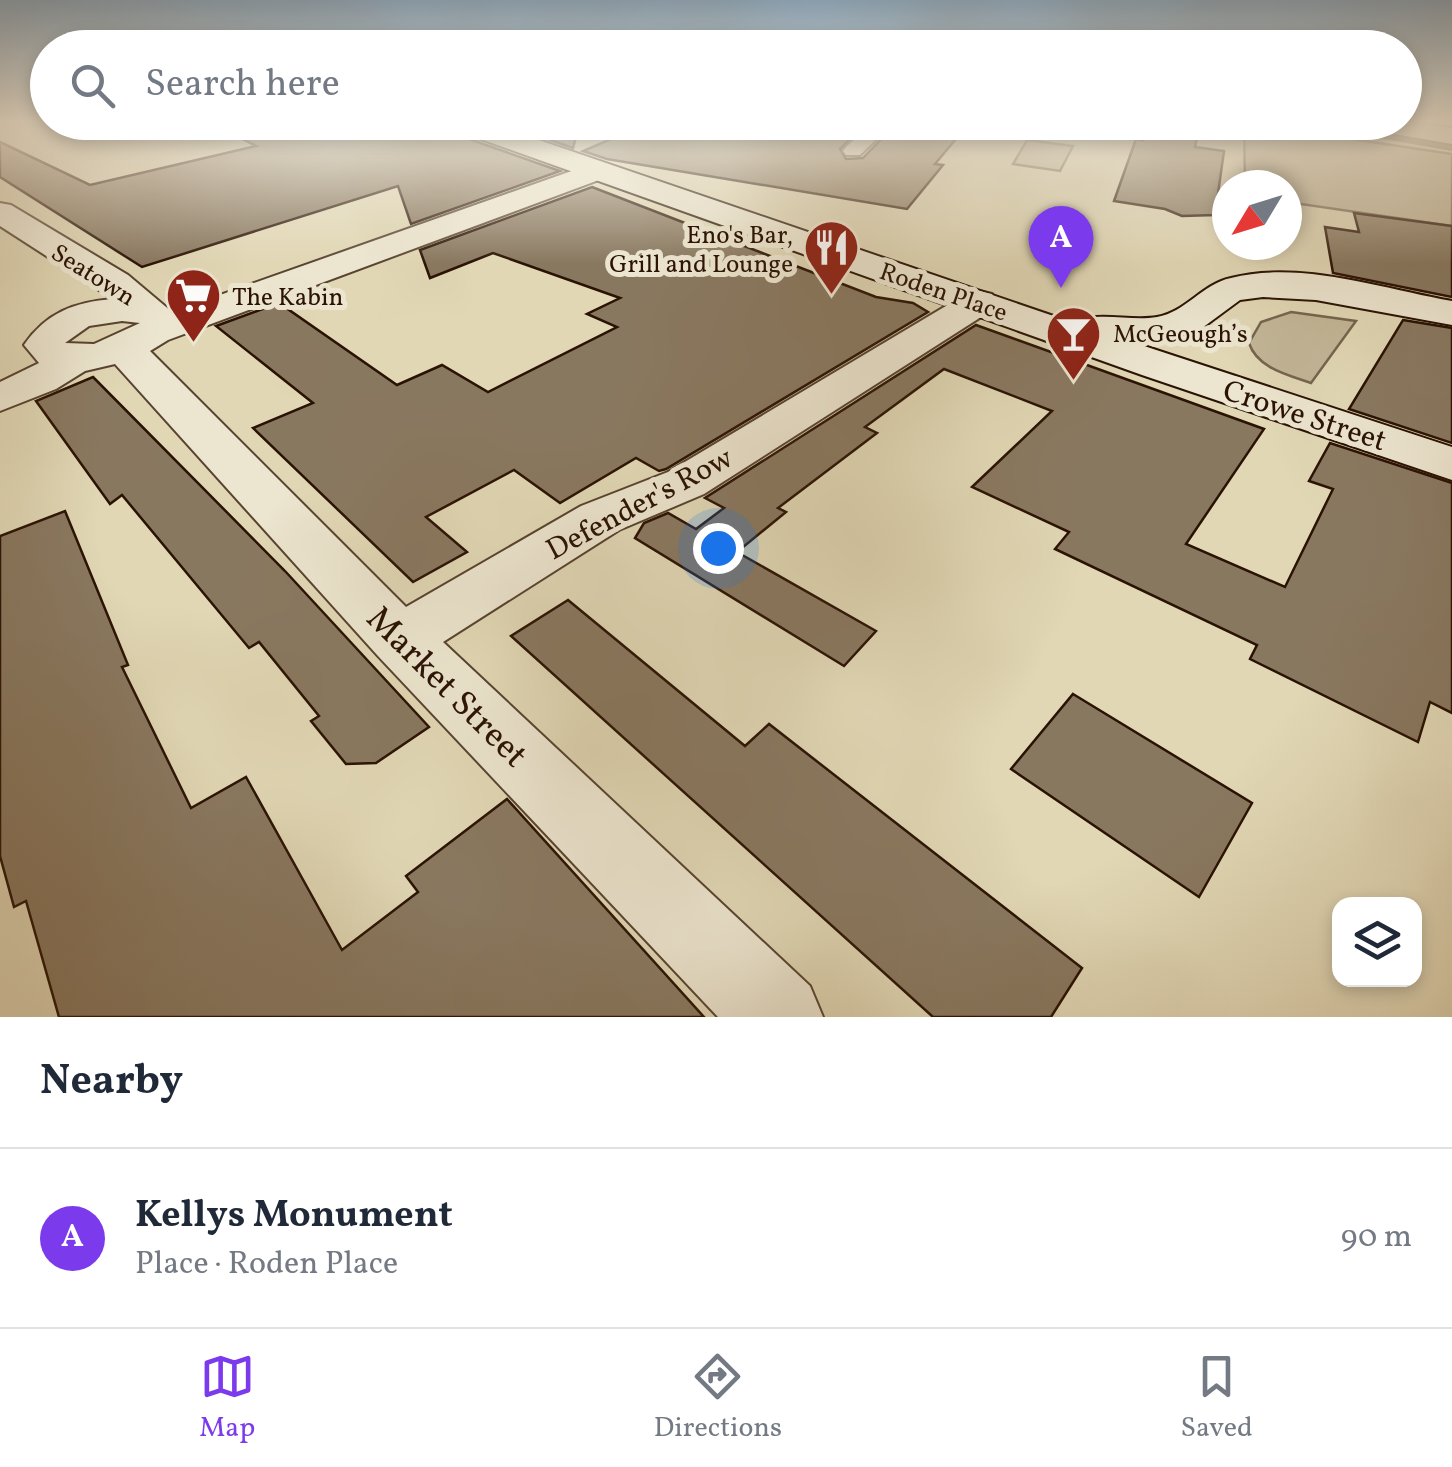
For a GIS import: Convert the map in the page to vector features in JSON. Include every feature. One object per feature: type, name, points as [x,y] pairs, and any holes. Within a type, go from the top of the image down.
[{"type":"main road","name":"Roden Place","points":[[593,169],[1158,366]]},
{"type":"main road","points":[[1047,327],[1153,331],[1194,318],[1222,292],[1236,287],[1266,286],[1452,313]]},
{"type":"main road","points":[[1194,318],[1221,360],[1285,407]]},
{"type":"main road","name":"Crowe Street","points":[[1158,366],[1452,464]]},
{"type":"street","points":[[0,398],[40,380],[113,336],[597,171]]},
{"type":"street","name":"Seatown","points":[[0,212],[36,238],[128,290],[113,336]]},
{"type":"street","name":"Seatown","points":[[36,238],[113,336]]},
{"type":"street","name":"Defender's Row","points":[[400,638],[600,518],[686,483],[979,302]]},
{"type":"street","name":"Market Street","points":[[113,336],[400,638],[778,1017]]},
{"type":"shaded area","points":[[1245,169],[1452,169],[1452,226],[1302,204],[1302,170]]},
{"type":"shaded area","points":[[1291,312],[1356,321],[1311,383],[1266,365],[1249,343],[1261,322]]},
{"type":"building","points":[[0,169],[57,169],[90,185],[156,169],[560,171],[411,224],[398,186],[142,267],[0,177]]},
{"type":"building","points":[[670,169],[939,169],[907,209]]},
{"type":"building","points":[[1125,169],[1221,169],[1212,170],[1212,215],[1182,216],[1165,209],[1114,201]]},
{"type":"building","points":[[592,187],[876,297],[913,303],[928,312],[666,469],[659,471],[636,458],[560,503],[514,470],[426,517],[467,552],[413,582],[253,428],[313,403],[216,326],[279,303],[397,385],[442,365],[488,392],[617,327],[587,314],[620,298],[493,253],[430,278],[420,250]]},
{"type":"building","points":[[1354,213],[1452,226],[1452,297],[1333,273],[1325,227],[1359,232]]},
{"type":"building","points":[[1403,320],[1452,328],[1452,443],[1349,409]]},
{"type":"building","points":[[976,325],[1264,429],[1186,544],[1285,587],[1333,489],[1309,481],[1330,443],[1452,483],[1452,713],[1430,702],[1418,742],[1250,659],[1257,645],[1055,549],[1069,532],[972,487],[1052,411],[944,369],[865,427],[877,433],[778,508],[786,512],[737,552],[876,631],[844,666],[635,538],[644,523],[668,513],[696,529],[724,508],[705,498]]},
{"type":"building","points":[[93,377],[285,571],[429,727],[376,763],[346,764],[311,721],[319,716],[259,642],[249,648],[122,495],[110,504],[36,401]]},
{"type":"building","points":[[65,511],[128,665],[122,667],[191,808],[246,777],[342,950],[418,892],[406,876],[507,799],[704,1017],[59,1017],[26,901],[14,907],[0,856],[0,536]]},
{"type":"building","points":[[568,600],[745,746],[769,724],[1082,968],[1051,1017],[933,1017],[511,636]]},
{"type":"building","points":[[1073,694],[1252,803],[1199,897],[1011,769]]},
{"type":"place","name":"Kellys Monument","points":[[1061,288]]},
{"type":"place","name":"Eno's Bar, Grill and Lounge","points":[[832,297]]},
{"type":"place","name":"The Kabin","points":[[193,345]]},
{"type":"place","name":"McGeough’s","points":[[1074,382]]}]
